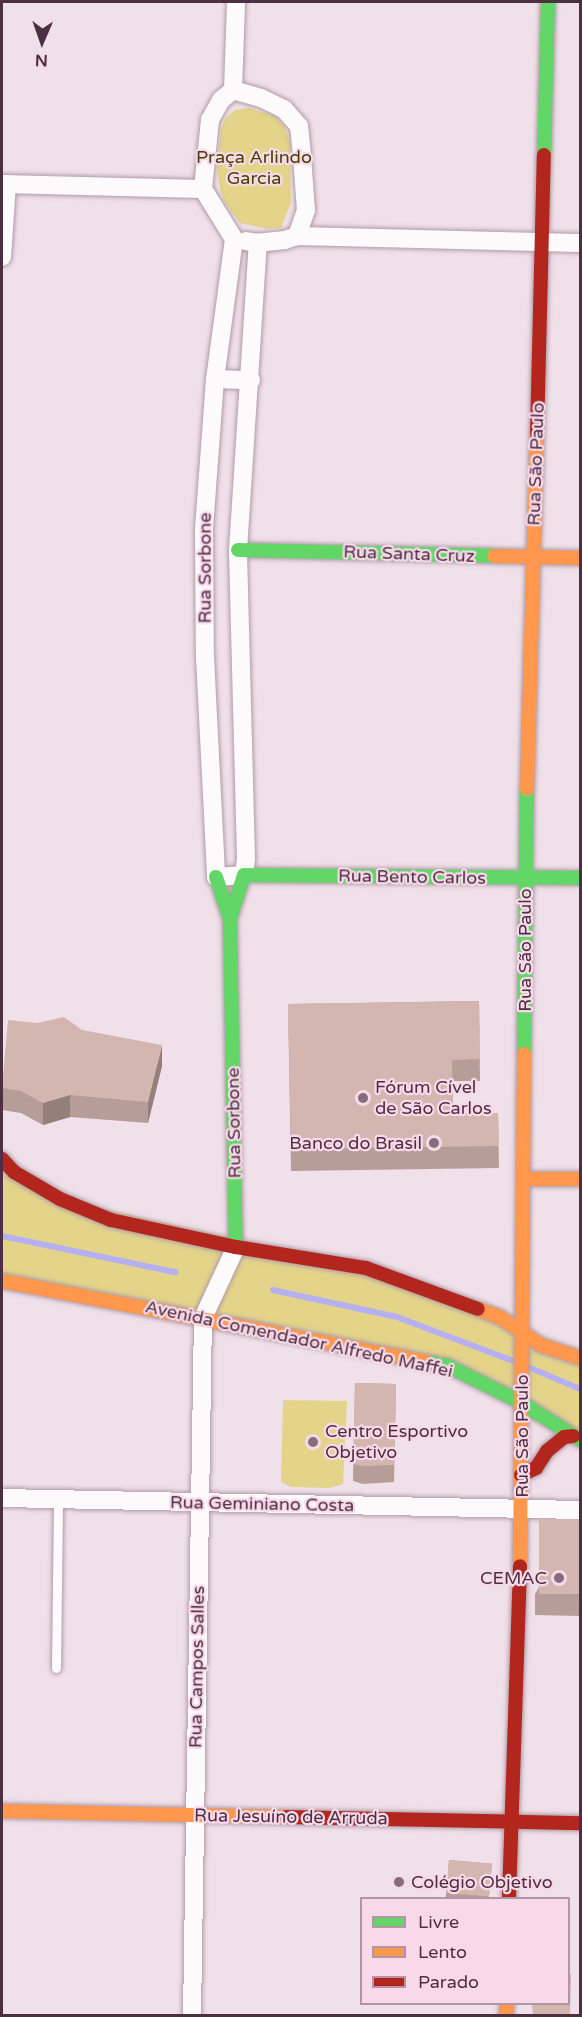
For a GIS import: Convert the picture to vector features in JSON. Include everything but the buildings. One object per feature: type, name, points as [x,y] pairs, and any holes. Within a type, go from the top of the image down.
[{"type":"street","points":[[236,2],[233,90],[221,100],[210,120],[203,189],[234,239],[258,243],[285,240],[297,236],[580,243]]},
{"type":"street","name":"Rua São Paulo","points":[[509,1897],[522,1510],[520,1402],[524,1179],[525,878],[548,2]]},
{"type":"street","points":[[233,90],[284,108],[299,126],[306,210],[297,236]]},
{"type":"street","points":[[2,257],[4,184],[203,189]]},
{"type":"street","name":"Rua Sorbone","points":[[203,1318],[236,1247],[230,919],[216,877],[205,657],[204,528],[215,379],[234,239]]},
{"type":"street","name":"Rua Sorbone","points":[[230,919],[244,875],[246,858],[238,550],[251,380],[258,243]]},
{"type":"street","points":[[215,379],[251,380]]},
{"type":"street","name":"Rua Santa Cruz","points":[[238,550],[580,558]]},
{"type":"street","points":[[216,877],[244,875]]},
{"type":"street","name":"Rua Bento Carlos","points":[[244,875],[580,878]]},
{"type":"street","points":[[2,1159],[14,1172],[60,1199],[111,1220],[236,1247],[366,1268],[500,1317],[541,1345],[580,1358]]},
{"type":"street","points":[[524,1179],[580,1179]]},
{"type":"street","name":"Avenida Comendador Alfredo Maffei","points":[[2,1281],[448,1366],[520,1402],[577,1438]]},
{"type":"street","name":"Rua Campos Salles","points":[[192,2016],[203,1318]]},
{"type":"street","points":[[521,1475],[536,1468],[547,1451],[564,1437],[577,1438]]},
{"type":"street","name":"Rua Geminiano Costa","points":[[2,1498],[580,1510]]},
{"type":"street","name":"Rua Jesuíno de Arruda","points":[[2,1811],[580,1823]]},
{"type":"lane","points":[[56,1668],[58,1498]]},
{"type":"green space","name":"Praça Arlindo Garcia","points":[[249,108],[273,115],[284,126],[290,141],[291,203],[281,228],[268,229],[240,223],[225,203],[220,189],[217,169],[221,129],[225,119],[235,110]]},
{"type":"green space","points":[[2,1159],[60,1199],[366,1268],[580,1358],[580,1440],[448,1366],[2,1281]]},
{"type":"green space","name":"Centro Esportivo Objetivo","points":[[283,1400],[347,1401],[343,1484],[330,1488],[291,1487],[281,1482]]},
{"type":"waterway","points":[[2,1236],[175,1272]]},
{"type":"waterway","points":[[273,1290],[397,1317],[516,1362]]},
{"type":"waterway","points":[[528,1367],[580,1389]]},
{"type":"traffic: fast","points":[[544,155],[548,2]]},
{"type":"traffic: fast","points":[[238,550],[494,556]]},
{"type":"traffic: fast","points":[[524,1054],[527,789]]},
{"type":"traffic: fast","points":[[230,919],[244,875],[580,878]]},
{"type":"traffic: fast","points":[[216,877],[230,919],[236,1247]]},
{"type":"traffic: fast","points":[[426,1362],[448,1366],[520,1402],[580,1440]]},
{"type":"traffic: slow","points":[[527,789],[537,434]]},
{"type":"traffic: slow","points":[[494,556],[580,558]]},
{"type":"traffic: slow","points":[[520,1566],[524,1054]]},
{"type":"traffic: slow","points":[[524,1179],[580,1179]]},
{"type":"traffic: slow","points":[[2,1281],[426,1362]]},
{"type":"traffic: slow","points":[[478,1309],[500,1317],[541,1345],[580,1358]]},
{"type":"traffic: slow","points":[[2,1811],[286,1817]]},
{"type":"traffic: slow","points":[[506,2016],[507,2005]]},
{"type":"traffic: jam","points":[[537,434],[544,155]]},
{"type":"traffic: jam","points":[[2,1159],[14,1172],[60,1199],[111,1220],[236,1247],[366,1268],[478,1309]]},
{"type":"traffic: jam","points":[[521,1475],[536,1468],[547,1451],[564,1437],[573,1436]]},
{"type":"traffic: jam","points":[[509,1897],[520,1566]]},
{"type":"traffic: jam","points":[[286,1817],[580,1823]]},
{"type":"place","name":"Fórum Cível de São Carlos","points":[[363,1098]]},
{"type":"place","name":"Banco do Brasil","points":[[434,1143]]},
{"type":"place","name":"Centro Esportivo Objetivo","points":[[313,1442]]},
{"type":"place","name":"CEMAC","points":[[559,1578]]},
{"type":"place","name":"Colégio Objetivo","points":[[399,1882]]}]
